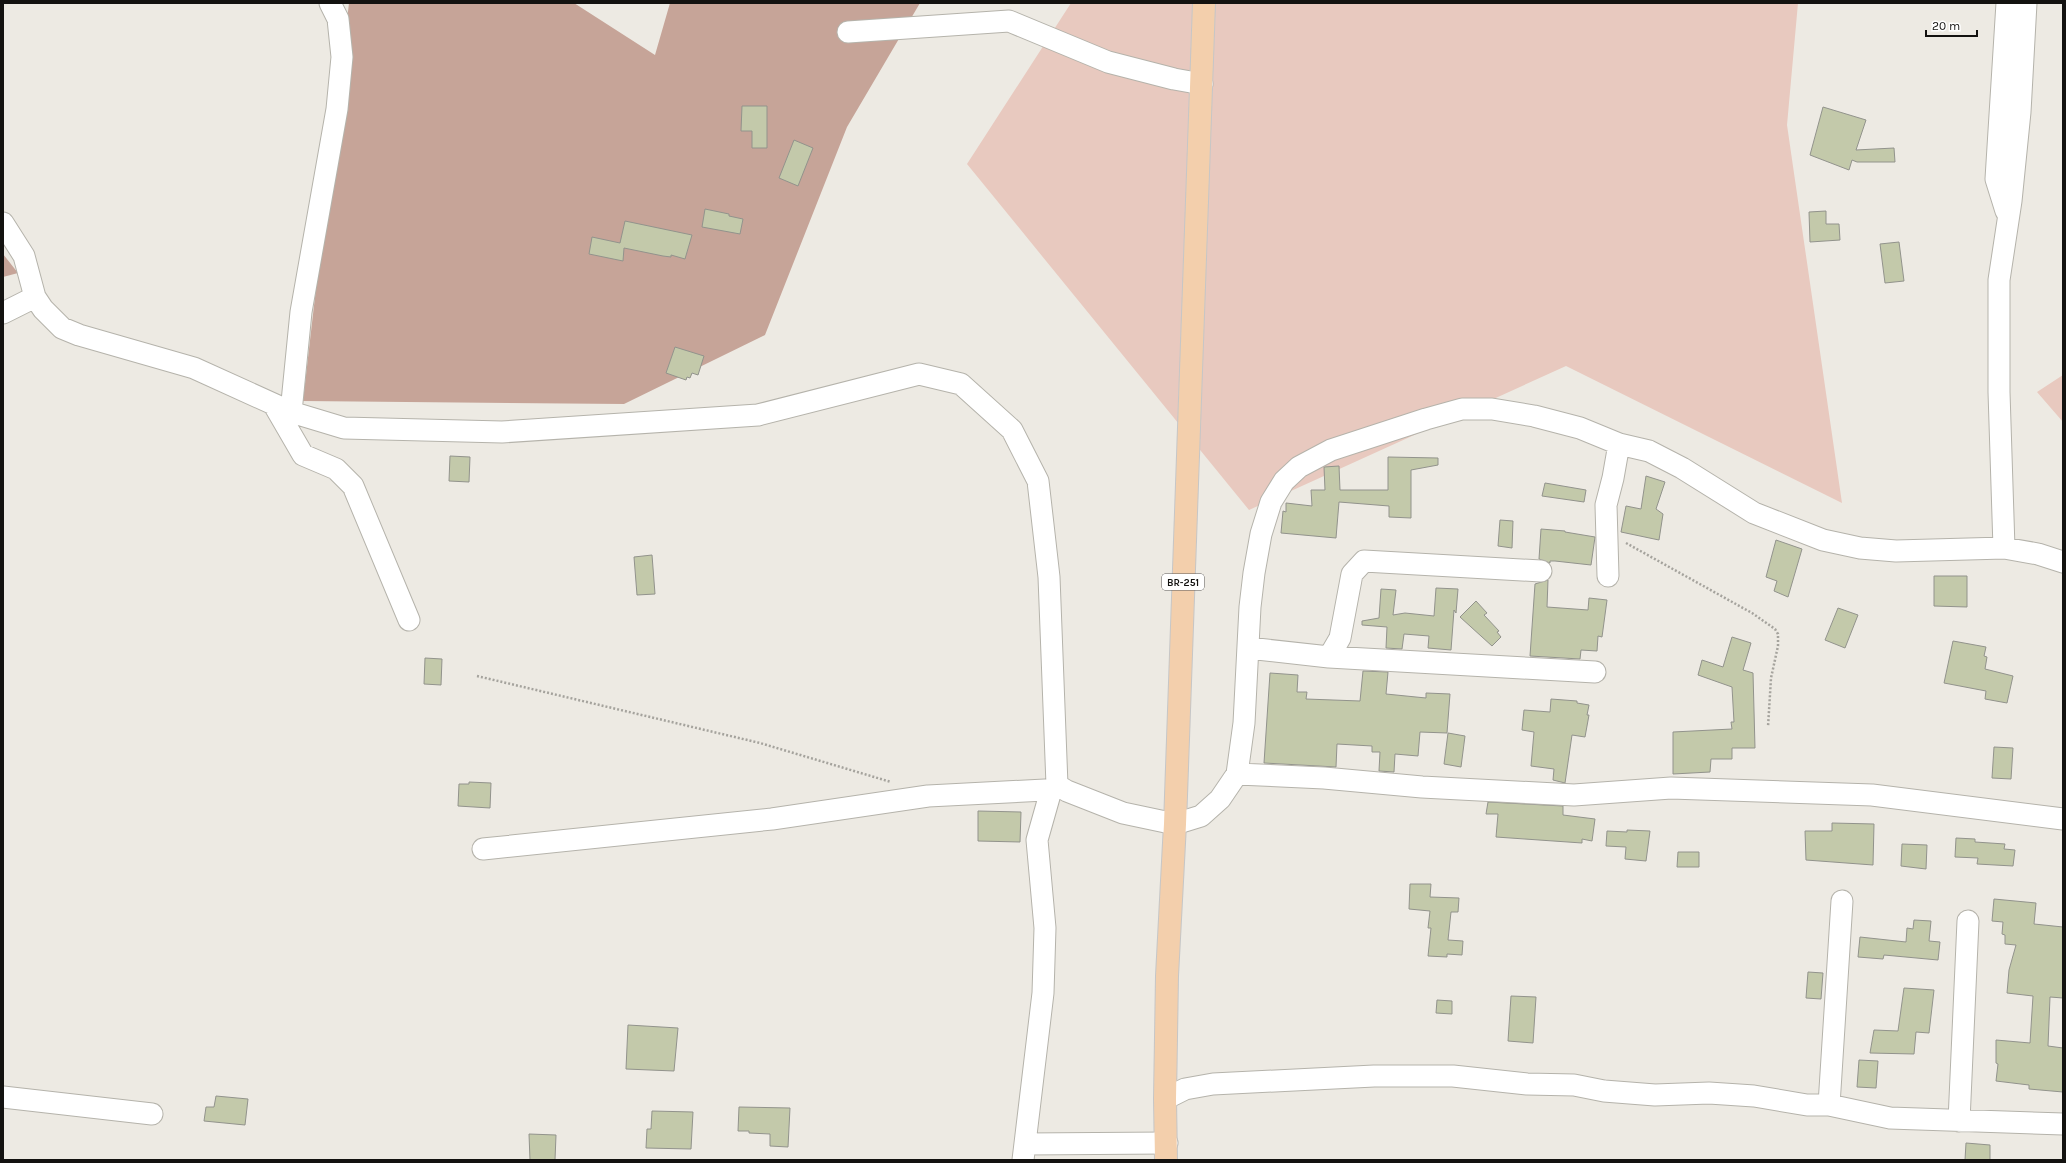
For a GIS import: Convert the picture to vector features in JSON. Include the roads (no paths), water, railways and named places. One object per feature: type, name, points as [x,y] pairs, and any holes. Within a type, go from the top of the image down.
[{"type":"main road","name":"BR-251","points":[[1166,1151],[1165,1099],[1167,976],[1175,824],[1204,3]]},
{"type":"street","points":[[330,3],[338,19],[342,57],[337,109],[283,408],[303,455],[336,469],[353,486],[409,620]]},
{"type":"street","points":[[2007,3],[1996,179],[2008,219]]},
{"type":"street","points":[[2004,548],[1998,325],[1999,280],[2008,219],[2021,100],[2026,3]]},
{"type":"street","points":[[848,32],[1008,20],[1108,62],[1202,84]]},
{"type":"street","points":[[3,223],[24,256],[35,298],[43,309],[62,328],[79,335],[194,368],[283,408],[344,428],[502,432],[758,416],[919,374],[961,384],[1012,430],[1038,481],[1049,577],[1054,790],[1037,840],[1045,928],[1043,993],[1024,1152],[1166,1151]]},
{"type":"street","points":[[3,313],[35,298]]},
{"type":"street","points":[[483,849],[772,819],[928,796],[1045,790],[1067,791],[1123,813],[1175,824],[1201,816],[1220,799],[1237,774],[1244,724],[1250,607],[1261,534],[1271,502],[1284,481],[1299,467],[1331,450],[1426,419],[1462,410],[1492,409],[1534,416],[1580,428],[1619,444],[1649,451],[1688,472],[1754,513],[1823,540],[1860,548],[1896,551],[2004,548],[2038,554],[2063,562]]},
{"type":"street","points":[[1608,576],[1606,505],[1619,444]]},
{"type":"street","points":[[1329,657],[1340,638],[1352,574],[1364,561],[1541,571]]},
{"type":"street","points":[[1248,648],[1329,657],[1595,672]]},
{"type":"street","points":[[1237,774],[1324,778],[1422,787],[1574,795],[1671,788],[1872,795],[2063,819]]},
{"type":"street","points":[[1829,1105],[1842,901]]},
{"type":"street","points":[[1959,1121],[1968,921]]},
{"type":"street","points":[[1165,1099],[1185,1089],[1213,1084],[1359,1077],[1453,1076],[1527,1084],[1574,1085],[1604,1091],[1655,1095],[1709,1093],[1754,1096],[1806,1105],[1829,1105],[1890,1118],[2063,1124]]},
{"type":"street","points":[[3,1097],[152,1114]]}]
